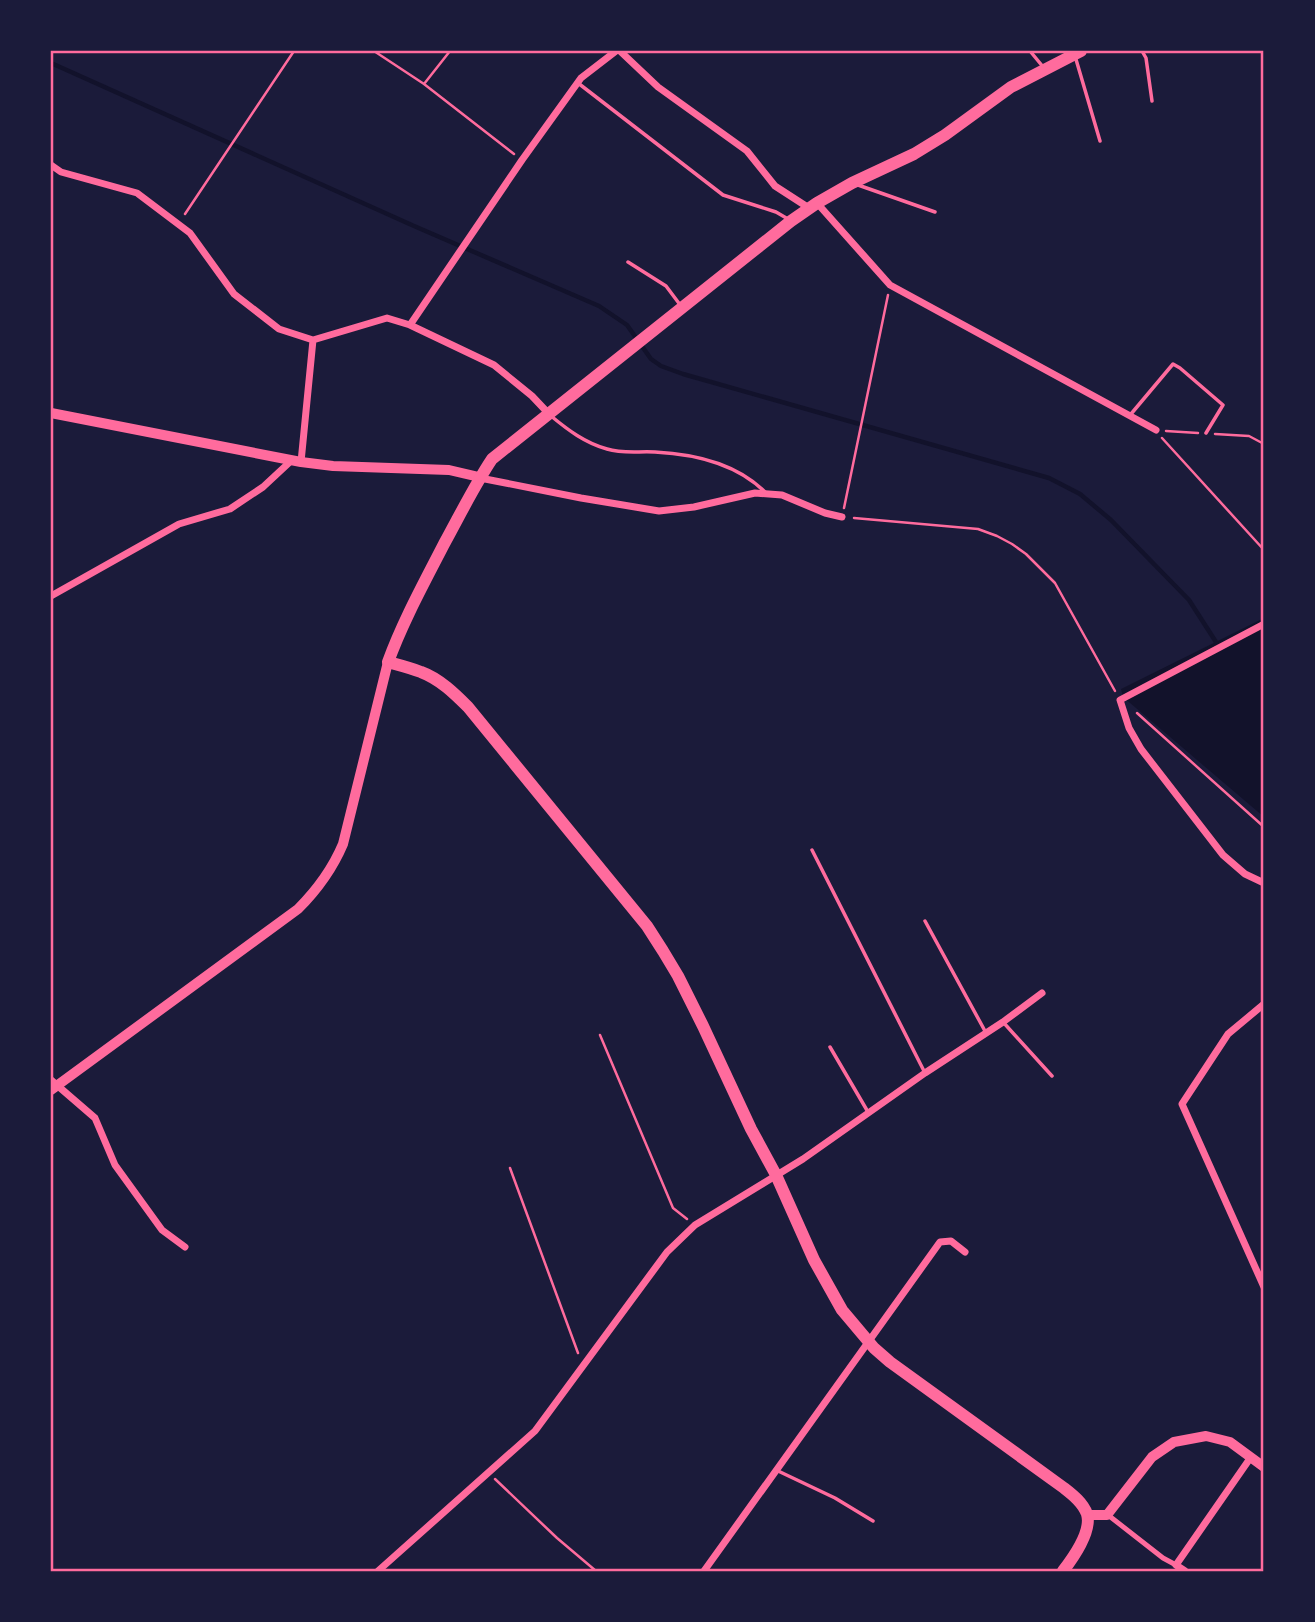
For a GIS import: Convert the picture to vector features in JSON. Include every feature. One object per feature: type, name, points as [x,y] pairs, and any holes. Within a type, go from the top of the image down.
[{"type":"main road","points":[[1063,1571],[1072,1559],[1088,1524],[1087,1515],[1079,1500],[890,1362],[842,1310],[827,1285],[678,976],[647,926],[468,707],[431,677],[388,662],[400,629],[479,477],[492,459],[791,220],[852,183],[914,154],[1011,87],[1078,52]]},
{"type":"street","points":[[410,325],[581,78],[618,51],[658,87],[747,150],[775,186],[813,205],[890,285],[1156,430]]},
{"type":"street","points":[[51,165],[61,172],[137,193],[190,233],[234,294],[279,329],[313,340],[387,318],[410,325],[494,365],[532,396],[549,414]]},
{"type":"street","points":[[51,596],[178,524],[230,509],[297,461],[313,340]]},
{"type":"street","points":[[51,413],[297,461],[333,466],[449,470],[580,498],[659,510],[676,510],[766,493],[782,495],[842,517]]},
{"type":"street","points":[[1264,624],[1120,700],[1129,728],[1141,749],[1223,855],[1245,874],[1264,883]]},
{"type":"street","points":[[185,1247],[162,1230],[115,1165],[95,1118],[53,1085],[298,909],[326,879],[343,844],[388,662]]},
{"type":"street","points":[[378,1571],[535,1431],[667,1252],[695,1225],[803,1159],[1042,993]]},
{"type":"street","points":[[1264,1004],[1228,1034],[1182,1104],[1264,1287]]},
{"type":"street","points":[[704,1571],[940,1242],[951,1241],[965,1252]]},
{"type":"street","points":[[1107,1515],[1152,1457],[1174,1442],[1206,1436],[1230,1442],[1264,1467]]},
{"type":"street","points":[[1176,1565],[1251,1458]]},
{"type":"street","points":[[1087,1515],[1107,1515],[1163,1558],[1185,1571]]},
{"type":"lane","points":[[1030,51],[1045,69]]},
{"type":"lane","points":[[1142,51],[1146,58],[1152,101]]},
{"type":"lane","points":[[1078,52],[1100,141]]},
{"type":"lane","points":[[578,83],[723,195],[776,212],[791,220]]},
{"type":"lane","points":[[852,183],[935,212]]},
{"type":"lane","points":[[628,262],[666,286],[682,308]]},
{"type":"lane","points":[[1129,416],[1173,364],[1223,405],[1206,433]]},
{"type":"lane","points":[[549,414],[576,435],[600,447],[624,453],[688,454],[721,463],[754,480],[766,493]]},
{"type":"lane","points":[[812,850],[925,1073]]},
{"type":"lane","points":[[925,921],[986,1033]]},
{"type":"lane","points":[[1003,1022],[1052,1076]]},
{"type":"lane","points":[[830,1047],[869,1114]]},
{"type":"lane","points":[[776,1470],[835,1498],[873,1521]]},
{"type":"path","points":[[178,223],[294,51]]},
{"type":"path","points":[[374,51],[424,85],[522,160]]},
{"type":"path","points":[[424,85],[450,51]]},
{"type":"path","points":[[890,285],[842,517],[978,530],[997,536],[1026,554],[1055,583],[1120,700],[1130,700],[1129,707],[1264,827]]},
{"type":"path","points":[[1156,430],[1264,550]]},
{"type":"path","points":[[600,1035],[673,1208],[695,1225]]},
{"type":"path","points":[[510,1168],[583,1366]]},
{"type":"path","points":[[487,1472],[596,1571]]},
{"type":"shaded area","points":[[1264,618],[1264,817],[1123,697],[1121,689]]},
{"type":"waterway","points":[[51,63],[599,306],[627,325],[651,359],[661,366],[1049,478],[1080,494],[1111,520],[1189,600],[1216,642]]}]
